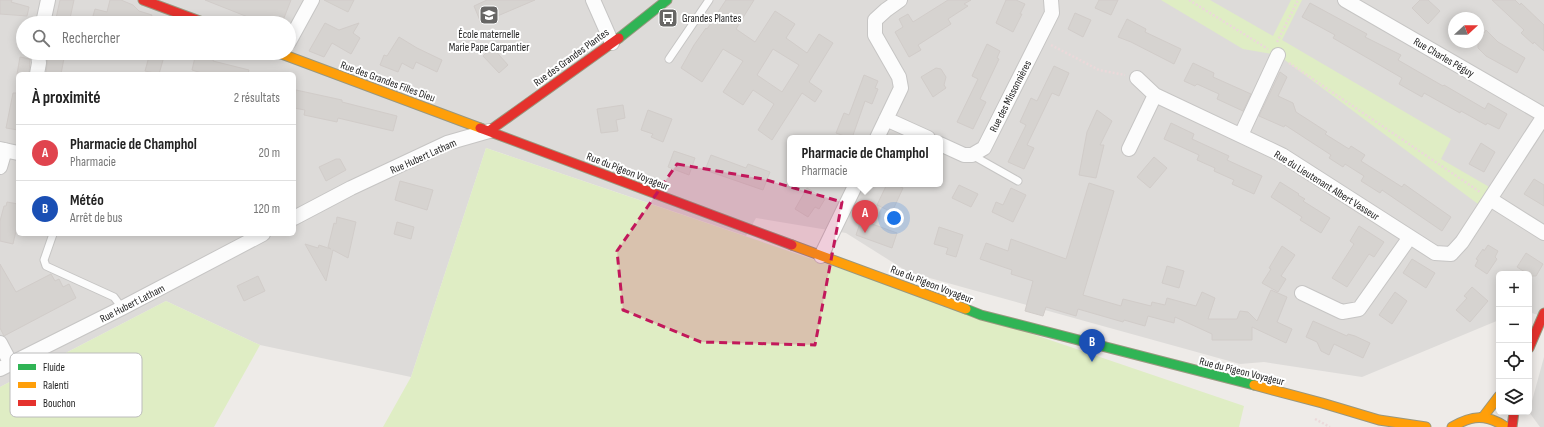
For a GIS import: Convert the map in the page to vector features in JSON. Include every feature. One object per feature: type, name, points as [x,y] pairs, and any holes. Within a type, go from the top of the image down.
[{"type":"main road","name":"Rue des Grandes Plantes","points":[[489,131],[612,43],[667,0]]},
{"type":"main road","points":[[146,1],[186,16]]},
{"type":"main road","name":"Rue des Grandes Filles Dieu","points":[[296,56],[489,131]]},
{"type":"main road","name":"Rue du Pigeon Voyageur","points":[[489,131],[821,256],[950,302],[981,315],[1322,403],[1379,420],[1426,427]]},
{"type":"main road","points":[[1531,343],[1544,313]]},
{"type":"main road","points":[[1483,417],[1496,400]]},
{"type":"main road","points":[[1512,427],[1514,415]]},
{"type":"main road","points":[[1452,427],[1463,419],[1483,417],[1499,421],[1506,427]]},
{"type":"main road","name":"Rue du Pigeon Voyageur","points":[[1379,420],[1389,427]]},
{"type":"street","points":[[45,16],[48,0]]},
{"type":"street","points":[[296,28],[312,0]]},
{"type":"street","points":[[593,0],[612,43]]},
{"type":"street","points":[[878,135],[901,88],[899,77],[875,35],[876,20],[886,10],[900,0]]},
{"type":"street","name":"Rue des Missonnières","points":[[972,155],[984,148],[1052,13],[1051,0]]},
{"type":"street","name":"Rue Charles Péguy","points":[[1345,0],[1544,115],[1490,199]]},
{"type":"street","points":[[1241,136],[1275,53]]},
{"type":"street","points":[[37,72],[39,60]]},
{"type":"street","name":"Rue du Lieutenant Albert Vasseur","points":[[1137,78],[1155,95],[1282,155],[1435,253],[1451,254],[1462,242],[1490,199]]},
{"type":"street","points":[[1129,149],[1155,95]]},
{"type":"street","points":[[886,119],[921,135]]},
{"type":"street","name":"Rue Hubert Latham","points":[[296,217],[351,188],[446,143],[489,131]]},
{"type":"street","points":[[943,145],[964,155],[972,155]]},
{"type":"street","points":[[0,167],[8,151]]},
{"type":"street","points":[[821,256],[855,187]]},
{"type":"street","points":[[1490,199],[1544,233]]},
{"type":"street","name":"Rue Hubert Latham","points":[[32,353],[259,236]]},
{"type":"street","points":[[1302,293],[1342,312],[1360,309],[1410,237]]},
{"type":"street","points":[[0,343],[6,366]]},
{"type":"lane","points":[[669,60],[709,0]]},
{"type":"lane","points":[[972,155],[1018,181]]},
{"type":"lane","points":[[52,236],[44,260],[46,266],[114,297],[122,308]]},
{"type":"path","points":[[1189,0],[1275,53],[1490,199]]},
{"type":"path","points":[[1275,53],[1298,0]]},
{"type":"path","points":[[1039,39],[1099,70],[1137,78]]},
{"type":"highlighted area","points":[[677,164],[763,179],[842,202],[815,345],[701,342],[623,310],[617,251]]},
{"type":"shaded area","points":[[0,0],[1544,0],[1544,317],[1532,313],[1532,271],[1496,271],[1496,321],[1362,377],[1264,362],[1240,364],[908,272],[846,233],[756,218],[746,236],[486,148],[411,377],[260,345],[166,301],[66,353],[10,353],[10,382],[0,387]]},
{"type":"shaded area","points":[[1544,357],[1544,427],[1540,427],[1531,415],[1532,401]]},
{"type":"green space","points":[[1161,0],[1210,0],[1273,36],[1291,0],[1302,0],[1282,40],[1451,139],[1441,159],[1491,188],[1478,204],[1278,55],[1243,49]]},
{"type":"green space","points":[[486,148],[1244,406],[1239,427],[383,427],[411,377]]},
{"type":"green space","points":[[166,301],[260,345],[214,427],[0,427],[0,387],[10,382],[10,417],[142,417],[142,353],[66,353]]},
{"type":"building","points":[[0,0],[12,0],[11,2],[29,7],[27,16],[0,14]]},
{"type":"building","points":[[60,0],[74,0],[71,16],[57,16]]},
{"type":"building","points":[[110,0],[121,0],[133,5],[139,11],[152,15],[93,16],[95,9],[107,12]]},
{"type":"building","points":[[205,0],[291,0],[285,16],[245,16]]},
{"type":"building","points":[[324,0],[354,0],[348,12]]},
{"type":"building","name":"École maternelle Marie Pape Carpantier","points":[[487,0],[535,0],[481,23],[474,6]]},
{"type":"building","points":[[726,0],[754,0],[736,29],[755,42],[775,11],[795,24],[786,38],[807,53],[819,34],[833,43],[809,82],[822,91],[815,102],[802,93],[772,140],[758,130],[774,104],[753,90],[743,105],[723,92],[743,61],[723,49],[702,82],[681,68],[694,45],[706,28],[707,29]],"holes":[[[773,49],[799,65],[782,92],[757,75]]]},
{"type":"building","points":[[948,0],[971,0],[964,4],[968,6],[948,19],[951,24],[918,45],[921,50],[909,57],[895,32],[903,27],[899,19],[908,14],[913,22]]},
{"type":"building","points":[[1006,0],[1016,0],[1025,4],[1013,32],[996,23]]},
{"type":"building","points":[[1099,0],[1118,0],[1111,15],[1095,8]]},
{"type":"building","points":[[1420,0],[1428,0],[1440,11],[1428,24],[1412,8]]},
{"type":"building","points":[[1492,0],[1515,0],[1520,5],[1521,3],[1544,25],[1544,51],[1534,42],[1533,44],[1521,33],[1524,30]]},
{"type":"building","points":[[1310,3],[1367,34],[1365,37],[1401,55],[1398,60],[1443,86],[1444,85],[1485,109],[1488,103],[1507,114],[1499,129],[1487,123],[1486,125],[1461,111],[1460,113],[1424,93],[1422,97],[1399,84],[1402,78],[1333,38],[1335,35],[1302,17]]},
{"type":"building","points":[[1075,13],[1091,20],[1083,37],[1068,29]]},
{"type":"building","points":[[1127,19],[1146,29],[1145,32],[1181,49],[1174,64],[1118,37]]},
{"type":"building","points":[[325,23],[339,30],[359,23],[353,33],[360,38],[351,54],[332,43],[324,57],[309,51]]},
{"type":"building","points":[[1486,30],[1498,42],[1525,58],[1517,73],[1486,56],[1478,48],[1484,48],[1484,33]]},
{"type":"building","points":[[399,37],[417,48],[442,60],[437,72],[416,62],[413,69],[402,63],[398,72],[380,65],[384,55],[387,56]]},
{"type":"building","points":[[987,44],[1000,51],[997,58],[999,59],[980,99],[986,102],[973,129],[957,122],[978,79],[972,76]]},
{"type":"building","points":[[492,47],[508,65],[499,73],[483,56]]},
{"type":"building","points":[[19,60],[30,60],[29,72],[17,72]]},
{"type":"building","points":[[47,60],[64,60],[61,72],[46,72]]},
{"type":"building","points":[[148,60],[163,60],[160,72],[145,71]]},
{"type":"building","points":[[194,60],[213,60],[249,70],[248,72],[198,72],[192,70]]},
{"type":"building","points":[[1193,63],[1214,73],[1213,77],[1251,94],[1243,111],[1217,99],[1219,94],[1197,84],[1195,86],[1184,81]]},
{"type":"building","points":[[1054,66],[1069,73],[1059,96],[1052,93],[1027,145],[1034,148],[1024,169],[1008,162],[1026,125],[1020,122],[1031,98],[1037,101]]},
{"type":"building","points":[[936,68],[941,69],[946,77],[944,85],[946,88],[933,97],[921,77]]},
{"type":"building","points":[[1280,72],[1287,77],[1278,96],[1293,103],[1296,112],[1327,132],[1325,134],[1349,149],[1351,146],[1365,155],[1361,161],[1402,187],[1404,184],[1451,217],[1442,231],[1382,190],[1380,193],[1361,181],[1364,176],[1345,164],[1343,167],[1329,158],[1331,155],[1285,125],[1284,127],[1259,116]]},
{"type":"building","points":[[864,75],[878,81],[875,88],[878,89],[872,104],[865,101],[853,135],[842,135],[836,133],[844,113],[849,115]]},
{"type":"building","points":[[296,90],[342,100],[342,102],[397,116],[393,131],[338,118],[337,122],[304,115],[305,110],[296,108]]},
{"type":"building","points":[[13,93],[16,93],[16,130],[6,128]]},
{"type":"building","points":[[623,105],[625,118],[616,120],[618,131],[601,133],[597,109]]},
{"type":"building","points":[[648,110],[672,119],[663,142],[651,137],[653,134],[641,130]]},
{"type":"building","points":[[1097,110],[1112,121],[1100,145],[1104,145],[1096,178],[1079,175],[1087,132]]},
{"type":"building","points":[[1171,123],[1194,134],[1192,139],[1229,156],[1227,160],[1262,176],[1254,194],[1232,184],[1234,180],[1214,171],[1215,168],[1197,160],[1199,155],[1164,139]]},
{"type":"building","points":[[1481,143],[1495,152],[1484,172],[1469,164]]},
{"type":"building","points":[[674,151],[695,158],[689,175],[668,167]]},
{"type":"building","points":[[711,155],[746,168],[748,164],[770,172],[763,190],[705,170]]},
{"type":"building","points":[[1154,157],[1167,168],[1150,188],[1137,177]]},
{"type":"building","points":[[336,159],[340,159],[346,170],[326,181],[319,167]]},
{"type":"building","points":[[1534,179],[1544,185],[1544,206],[1524,194]]},
{"type":"building","points":[[400,181],[433,190],[427,210],[395,200]]},
{"type":"building","points":[[1280,182],[1299,194],[1298,195],[1305,199],[1303,201],[1330,218],[1321,233],[1300,220],[1302,217],[1271,197]]},
{"type":"building","points":[[1089,183],[1114,191],[1083,295],[1121,306],[1123,299],[1151,306],[1152,302],[1165,305],[1167,298],[1196,306],[1202,292],[1215,298],[1208,319],[1237,319],[1240,311],[1248,312],[1257,321],[1271,290],[1287,297],[1277,322],[1292,329],[1286,343],[1252,327],[1252,340],[1212,340],[1212,334],[1175,317],[1174,323],[1148,316],[1145,326],[1124,320],[1123,322],[1078,309],[1076,316],[1046,307],[1043,316],[1025,311],[1033,281],[1011,274],[1012,270],[980,259],[986,243],[1008,251],[1011,239],[1066,259]]},
{"type":"building","points":[[959,185],[978,194],[971,207],[952,198]]},
{"type":"building","points":[[886,187],[903,188],[892,212],[877,205]]},
{"type":"building","points":[[807,188],[825,199],[819,209],[815,207],[808,217],[795,209]]},
{"type":"building","points":[[1011,188],[1026,195],[1013,222],[992,212],[996,202],[1003,205]]},
{"type":"building","points":[[7,202],[16,204],[16,231],[13,244],[0,241],[0,221],[4,206],[6,206]]},
{"type":"building","points":[[337,217],[356,222],[348,258],[333,250],[326,281],[305,244],[318,248],[319,245],[331,249],[328,247]]},
{"type":"building","points":[[861,220],[897,233],[892,248],[856,235]]},
{"type":"building","points":[[397,222],[414,227],[411,239],[394,234]]},
{"type":"building","points":[[1359,226],[1384,242],[1374,257],[1369,254],[1347,287],[1332,278],[1354,244],[1350,241]]},
{"type":"building","points":[[939,227],[963,235],[956,257],[946,254],[948,248],[934,244]]},
{"type":"building","points":[[1488,245],[1498,251],[1495,257],[1497,259],[1487,274],[1475,266],[1478,260],[1476,259]]},
{"type":"building","points":[[1282,246],[1295,255],[1281,276],[1286,279],[1278,292],[1262,283],[1271,269],[1269,268]]},
{"type":"building","points":[[1526,253],[1543,264],[1536,276],[1532,276],[1532,271],[1523,271],[1517,267]]},
{"type":"building","points":[[1412,259],[1435,273],[1426,288],[1403,273]]},
{"type":"building","points":[[0,264],[16,292],[51,274],[55,281],[59,279],[63,287],[69,284],[76,298],[4,336],[0,328]]},
{"type":"building","points":[[1167,266],[1184,271],[1179,288],[1162,283]]},
{"type":"building","points":[[258,276],[265,291],[244,301],[237,286]]},
{"type":"building","points":[[1472,287],[1488,301],[1470,322],[1456,310],[1467,298],[1464,296]]},
{"type":"building","points":[[1395,292],[1407,301],[1392,324],[1379,315]]},
{"type":"building","points":[[1313,321],[1347,336],[1348,334],[1355,336],[1370,343],[1363,358],[1334,344],[1329,355],[1321,351],[1317,342],[1306,337]]},
{"type":"traffic: fast","points":[[619,38],[667,0]]},
{"type":"traffic: fast","points":[[966,309],[981,315],[1254,385]]},
{"type":"traffic: slow","points":[[296,59],[480,128]]},
{"type":"traffic: slow","points":[[792,245],[966,309]]},
{"type":"traffic: slow","points":[[1254,385],[1379,420],[1426,427]]},
{"type":"traffic: slow","points":[[1483,417],[1496,400]]},
{"type":"traffic: slow","points":[[1452,427],[1473,418],[1485,418],[1506,427]]},
{"type":"traffic: jam","points":[[143,0],[186,16]]},
{"type":"traffic: jam","points":[[489,131],[619,38]]},
{"type":"traffic: jam","points":[[480,128],[792,245]]},
{"type":"traffic: jam","points":[[1531,343],[1544,313]]},
{"type":"traffic: jam","points":[[1512,427],[1514,415]]},
{"type":"place","name":"École maternelle Marie Pape Carpantier","points":[[489,15]]},
{"type":"place","name":"Grandes Plantes","points":[[668,18]]},
{"type":"place","name":"Pharmacie de Champhol","points":[[865,233]]},
{"type":"place","name":"Météo","points":[[1092,362]]}]
